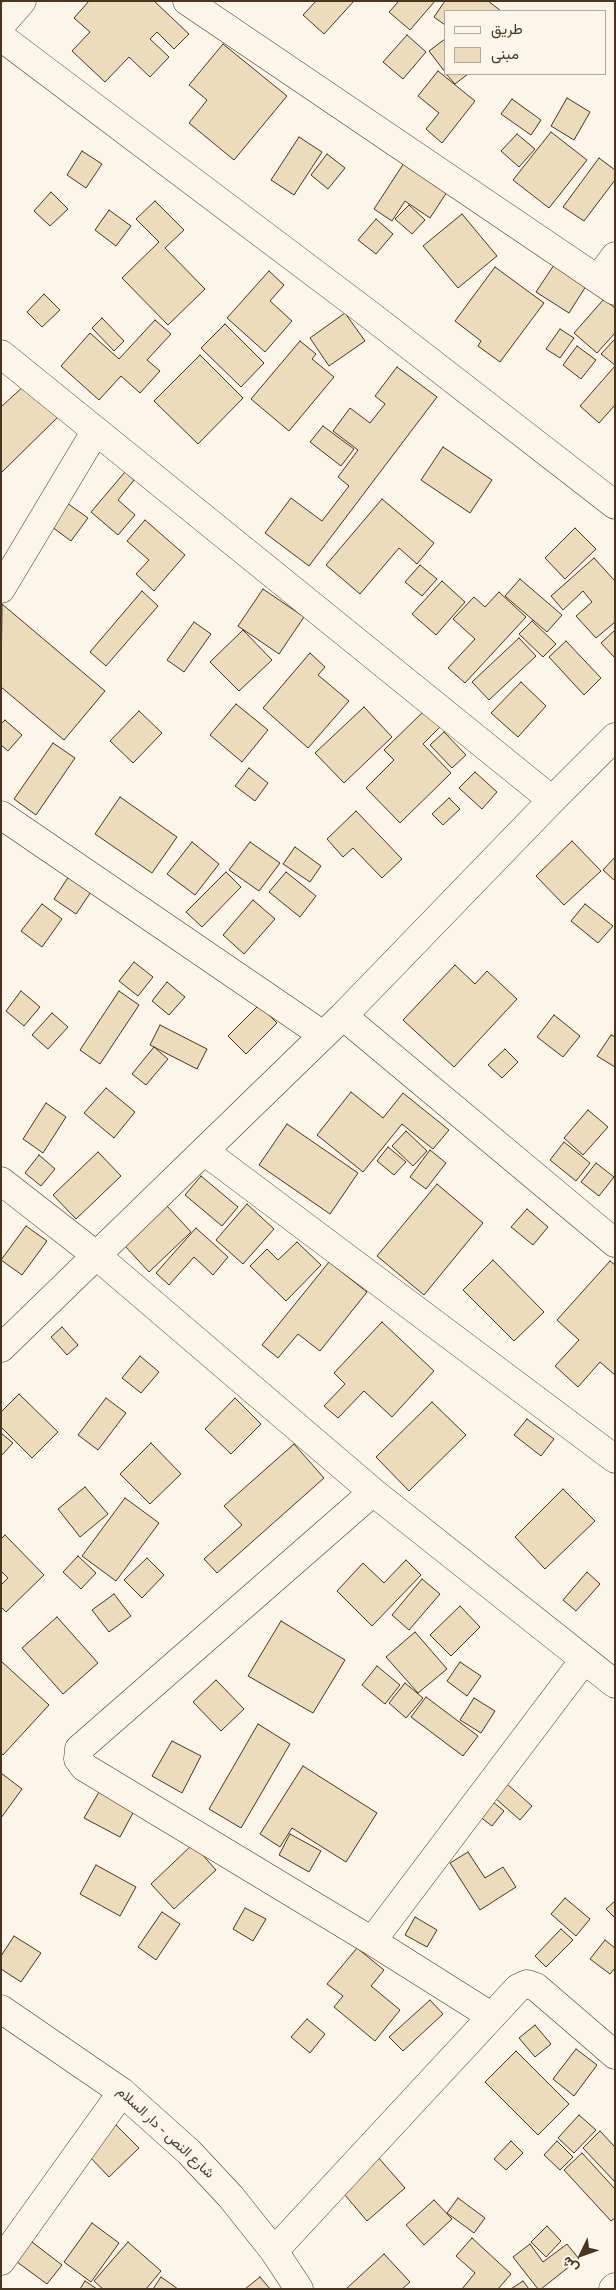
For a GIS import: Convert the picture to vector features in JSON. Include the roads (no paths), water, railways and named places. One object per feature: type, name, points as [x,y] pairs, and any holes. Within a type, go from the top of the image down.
[{"type":"street","points":[[1,25],[22,1]]},
{"type":"street","points":[[188,1],[606,285],[615,256]]},
{"type":"street","points":[[1,37],[370,315],[615,505]]},
{"type":"street","points":[[1,354],[552,800]]},
{"type":"street","points":[[1,590],[95,432]]},
{"type":"street","points":[[1,1348],[98,1256],[343,1016],[615,737]]},
{"type":"street","points":[[1,815],[323,1035]]},
{"type":"street","points":[[343,1016],[614,1240]]},
{"type":"street","points":[[204,1151],[615,1459]]},
{"type":"street","points":[[1,1181],[98,1256],[373,1492],[615,1684]]},
{"type":"street","points":[[373,1492],[79,1749],[78,1759],[84,1767],[372,1941],[490,2016]]},
{"type":"street","points":[[372,1941],[584,1660]]},
{"type":"street","points":[[274,2251],[518,1988],[527,1984],[536,1987],[615,2055]]},
{"type":"street","name":"شارع النص - دار السلام","points":[[1,2009],[122,2092],[189,2152],[231,2197],[274,2251],[299,2289]]},
{"type":"street","points":[[1,2261],[122,2092]]}]
